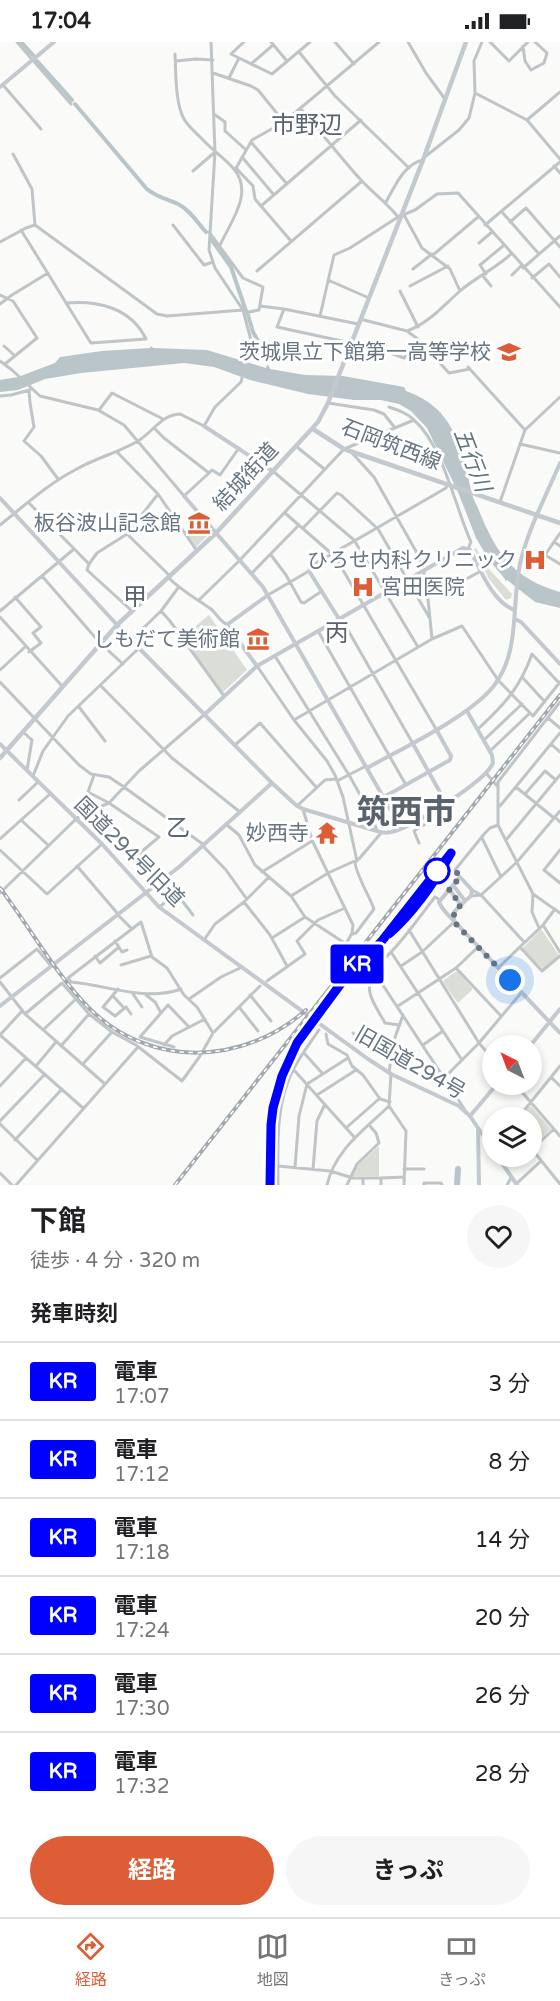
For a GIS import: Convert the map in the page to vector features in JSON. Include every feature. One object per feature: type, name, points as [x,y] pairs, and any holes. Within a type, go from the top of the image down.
[{"type":"main road","name":"結城街道","points":[[0,758],[117,625],[216,534],[313,429],[328,402],[339,375],[424,158],[466,42]]},
{"type":"main road","name":"石岡筑西線","points":[[313,429],[344,449],[560,523]]},
{"type":"street","points":[[17,42],[71,104]]},
{"type":"street","points":[[41,129],[1,85],[54,42]]},
{"type":"street","points":[[204,426],[215,407],[241,380],[251,336],[244,312],[221,277],[209,250],[215,152],[211,42]]},
{"type":"street","points":[[244,42],[231,54],[272,74],[310,42]]},
{"type":"street","points":[[335,42],[354,64]]},
{"type":"street","points":[[235,169],[251,141],[284,122],[379,42]]},
{"type":"street","points":[[408,42],[426,73],[446,99]]},
{"type":"street","points":[[386,202],[399,178],[409,168],[466,124],[475,93],[474,61],[482,42]]},
{"type":"street","points":[[489,42],[509,61],[528,42]]},
{"type":"street","points":[[523,46],[525,61],[531,70],[544,63],[547,53],[535,42]]},
{"type":"street","points":[[251,64],[272,43],[287,62]]},
{"type":"street","points":[[299,52],[335,96],[409,168]]},
{"type":"street","points":[[174,54],[179,103],[187,124],[251,183],[254,198],[291,241]]},
{"type":"street","points":[[229,78],[239,58]]},
{"type":"street","points":[[175,62],[196,59],[213,60]]},
{"type":"street","points":[[213,73],[258,90],[284,122]]},
{"type":"street","points":[[527,120],[560,92]]},
{"type":"street","points":[[475,93],[527,120],[560,160],[486,225]]},
{"type":"street","points":[[300,108],[374,194],[401,216],[422,248],[448,266],[460,291]]},
{"type":"street","points":[[214,114],[225,122],[225,131],[245,149]]},
{"type":"street","points":[[261,206],[361,120]]},
{"type":"street","points":[[251,141],[287,184]]},
{"type":"street","points":[[193,171],[215,152]]},
{"type":"street","points":[[13,154],[32,189],[35,225],[157,314],[167,316],[257,311],[263,287],[243,279],[209,232]]},
{"type":"street","points":[[242,157],[274,195]]},
{"type":"street","points":[[554,166],[560,173]]},
{"type":"street","points":[[220,245],[241,200],[241,183],[235,169]]},
{"type":"street","points":[[257,271],[362,181]]},
{"type":"street","points":[[320,316],[334,255],[350,248],[437,195],[452,193],[458,193],[503,246],[560,307]]},
{"type":"street","points":[[510,222],[526,208],[560,247]]},
{"type":"street","points":[[502,212],[539,254]]},
{"type":"street","points":[[413,269],[478,217]]},
{"type":"street","points":[[0,242],[35,225]]},
{"type":"street","points":[[173,225],[204,265],[213,262]]},
{"type":"street","points":[[21,230],[48,273],[66,303],[91,343],[146,339],[133,320],[120,311],[92,302],[66,303]]},
{"type":"street","points":[[479,243],[492,232]]},
{"type":"street","points":[[512,275],[560,236]]},
{"type":"street","points":[[491,286],[480,265],[503,246]]},
{"type":"street","points":[[407,331],[418,327],[450,303],[460,291],[511,254]]},
{"type":"street","points":[[532,278],[549,264],[560,277]]},
{"type":"street","points":[[410,286],[448,266]]},
{"type":"street","points":[[0,304],[48,273]]},
{"type":"street","points":[[328,280],[369,298]]},
{"type":"street","points":[[400,291],[418,327]]},
{"type":"street","points":[[0,295],[13,301],[37,338],[5,364]]},
{"type":"street","points":[[259,306],[359,321],[407,331],[419,340],[450,373],[469,368],[525,430]]},
{"type":"street","points":[[284,309],[277,327],[351,344],[368,345],[404,358],[419,340]]},
{"type":"street","points":[[4,346],[14,355]]},
{"type":"street","points":[[0,361],[40,396],[98,410],[124,424],[216,534],[252,573],[268,595],[402,828]]},
{"type":"street","points":[[0,396],[31,389]]},
{"type":"street","points":[[31,389],[30,403],[34,428],[24,441],[41,456],[58,480]]},
{"type":"street","points":[[98,410],[112,393],[163,419]]},
{"type":"street","points":[[500,502],[525,430],[560,397]]},
{"type":"street","points":[[328,402],[374,410],[384,414],[396,428]]},
{"type":"street","points":[[389,407],[414,420],[427,437],[471,542],[468,549]]},
{"type":"street","points":[[0,525],[58,480],[84,465],[138,441],[155,429],[163,419],[180,414],[204,426],[274,472],[354,540],[418,647]]},
{"type":"street","points":[[199,600],[240,560],[344,449],[414,420]]},
{"type":"street","points":[[155,429],[209,473]]},
{"type":"street","points":[[520,444],[560,453]]},
{"type":"street","points":[[297,447],[324,469]]},
{"type":"street","points":[[184,496],[212,470],[220,475],[239,448]]},
{"type":"street","points":[[117,452],[158,494],[197,551]]},
{"type":"street","points":[[352,452],[374,477],[415,550],[426,579],[432,639]]},
{"type":"street","points":[[297,806],[326,780],[336,780],[367,767],[467,711],[484,697],[498,680],[511,650],[520,565],[560,463]]},
{"type":"street","points":[[228,625],[230,621],[289,581],[309,571],[310,566],[449,485]]},
{"type":"street","points":[[303,528],[337,493],[376,528],[429,617]]},
{"type":"street","points":[[132,611],[87,570],[97,553],[126,534],[158,494]]},
{"type":"street","points":[[0,498],[139,648],[272,783],[303,809],[379,832],[392,832],[446,803],[486,773],[493,763],[490,751],[467,711]]},
{"type":"street","points":[[29,503],[89,564]]},
{"type":"street","points":[[285,513],[333,553],[452,758],[384,797]]},
{"type":"street","points":[[252,573],[299,525]]},
{"type":"street","points":[[560,533],[545,555],[560,564]]},
{"type":"street","points":[[126,534],[178,588],[199,600],[228,625],[294,720],[327,761],[343,797],[356,870],[374,909],[356,933],[351,935]]},
{"type":"street","points":[[554,542],[560,546]]},
{"type":"street","points":[[1,609],[74,549]]},
{"type":"street","points":[[0,893],[76,819],[109,802],[164,749],[257,666],[459,550],[468,549]]},
{"type":"street","points":[[468,549],[499,598],[514,610]]},
{"type":"street","points":[[271,555],[301,602],[304,603],[322,591]]},
{"type":"street","points":[[309,571],[340,618],[446,803]]},
{"type":"street","points":[[427,596],[437,595],[481,572]]},
{"type":"street","points":[[42,576],[100,643],[123,664]]},
{"type":"street","points":[[132,640],[161,611],[178,588]]},
{"type":"street","points":[[15,597],[41,627],[33,633],[41,643],[29,652]]},
{"type":"street","points":[[161,611],[225,696]]},
{"type":"street","points":[[0,617],[29,652],[62,686]]},
{"type":"street","points":[[514,619],[521,622],[560,664]]},
{"type":"street","points":[[294,720],[432,639],[462,626],[498,680],[513,694],[533,716],[560,683],[532,654],[523,678],[513,694],[478,729]]},
{"type":"street","points":[[318,631],[406,784]]},
{"type":"street","points":[[0,670],[25,647]]},
{"type":"street","points":[[33,776],[43,751],[68,716],[139,648]]},
{"type":"street","points":[[274,656],[349,774],[379,832]]},
{"type":"street","points":[[523,678],[545,702]]},
{"type":"street","points":[[0,682],[79,765],[94,775],[109,777],[204,845],[226,870],[272,938],[287,966]]},
{"type":"street","points":[[101,686],[186,770],[240,812]]},
{"type":"street","points":[[560,703],[498,782],[498,825],[533,894],[560,913]]},
{"type":"street","points":[[484,740],[522,704]]},
{"type":"street","points":[[78,707],[105,741]]},
{"type":"street","points":[[490,751],[530,713]]},
{"type":"street","points":[[548,718],[560,728]]},
{"type":"street","points":[[235,746],[260,723],[316,787]]},
{"type":"street","points":[[22,732],[32,740],[27,770]]},
{"type":"street","points":[[498,807],[560,733]]},
{"type":"street","name":"国道294号旧道","points":[[0,744],[102,844],[159,908],[274,992]]},
{"type":"street","points":[[551,744],[560,752]]},
{"type":"street","points":[[525,794],[545,771],[556,780]]},
{"type":"street","points":[[486,773],[498,787]]},
{"type":"street","points":[[94,775],[88,792],[109,802],[159,837],[140,853],[163,880]]},
{"type":"street","points":[[506,840],[560,775]]},
{"type":"street","points":[[19,800],[38,782]]},
{"type":"street","points":[[0,1006],[163,880],[272,783]]},
{"type":"street","points":[[516,786],[560,822]]},
{"type":"street","points":[[0,838],[50,794]]},
{"type":"street","points":[[303,809],[312,840],[353,925],[346,944]]},
{"type":"street","points":[[400,966],[422,952],[454,922],[454,912],[465,901],[471,896],[481,896],[517,862],[560,811]]},
{"type":"street","points":[[419,843],[414,831],[431,818],[438,821]]},
{"type":"street","points":[[21,820],[48,845]]},
{"type":"street","points":[[226,824],[239,835],[255,866],[291,896],[305,917],[346,944],[372,968],[470,1116],[488,1095]]},
{"type":"street","points":[[498,825],[490,828],[455,870],[524,942]]},
{"type":"street","points":[[291,896],[328,873],[356,861],[366,853],[379,832]]},
{"type":"street","points":[[482,838],[501,877]]},
{"type":"street","points":[[262,872],[312,840]]},
{"type":"street","points":[[0,850],[47,894],[102,844]]},
{"type":"street","points":[[560,850],[544,870],[560,883]]},
{"type":"street","points":[[77,866],[131,928]]},
{"type":"street","points":[[204,941],[215,924],[269,877]]},
{"type":"street","points":[[440,900],[460,877]]},
{"type":"street","points":[[453,885],[465,901]]},
{"type":"street","points":[[449,890],[461,905]]},
{"type":"street","points":[[471,896],[472,890]]},
{"type":"street","points":[[159,908],[177,894],[193,915]]},
{"type":"street","points":[[520,947],[542,971],[560,956],[532,912],[533,894]]},
{"type":"street","points":[[399,1025],[386,1023],[371,996],[367,987],[372,968],[391,952],[435,897],[440,900]]},
{"type":"street","points":[[440,900],[445,912],[454,922],[560,1033]]},
{"type":"street","points":[[267,981],[305,954],[297,940],[315,922],[345,908]]},
{"type":"street","points":[[498,968],[541,927],[555,909]]},
{"type":"street","points":[[445,912],[454,912]]},
{"type":"street","points":[[272,938],[305,917]]},
{"type":"street","points":[[181,989],[146,994],[71,982],[68,978],[141,922],[151,956],[166,968],[197,1007],[213,1033]]},
{"type":"street","points":[[409,930],[482,1046]]},
{"type":"street","points":[[115,941],[122,952],[127,950]]},
{"type":"street","points":[[95,956],[100,963],[119,947]]},
{"type":"street","points":[[397,1007],[440,980],[478,947]]},
{"type":"street","points":[[51,966],[37,949],[0,980],[23,1012],[105,1084]]},
{"type":"street","points":[[391,952],[462,1060]]},
{"type":"street","points":[[121,965],[151,956]]},
{"type":"street","points":[[189,999],[221,977],[240,968]]},
{"type":"street","points":[[456,968],[501,1016]]},
{"type":"street","points":[[83,1108],[0,1035],[23,1012],[62,983],[88,1014],[112,1032],[138,1047],[182,1081],[213,1033],[260,986]]},
{"type":"street","points":[[118,989],[103,1007],[115,1016],[124,1008]]},
{"type":"street","points":[[132,992],[142,1007]]},
{"type":"street","name":"旧国道294号","points":[[274,992],[390,1074],[452,1101],[470,1116],[482,1135]]},
{"type":"street","points":[[445,1077],[479,1043],[521,993]]},
{"type":"street","points":[[146,994],[155,1002],[161,1013]]},
{"type":"street","points":[[250,995],[271,1021]]},
{"type":"street","points":[[113,996],[124,1008],[126,1007],[130,1014]]},
{"type":"street","points":[[43,1030],[76,999]]},
{"type":"street","points":[[174,1047],[140,1037],[168,1005],[189,1026]]},
{"type":"street","points":[[239,1007],[258,1031]]},
{"type":"street","points":[[539,1035],[560,1009]]},
{"type":"street","points":[[61,1046],[88,1014]]},
{"type":"street","points":[[327,1185],[330,1171],[339,1155],[390,1104],[393,1043],[403,1015]]},
{"type":"street","points":[[164,1045],[172,1036],[205,1019]]},
{"type":"street","points":[[278,1185],[281,1109],[293,1069],[319,1030]]},
{"type":"street","points":[[423,1045],[443,1031]]},
{"type":"street","points":[[83,1065],[112,1032]]},
{"type":"street","points":[[353,1033],[364,1043],[391,1058]]},
{"type":"street","points":[[326,1034],[328,1044],[340,1049],[380,1098],[390,1104],[406,1131],[404,1185]]},
{"type":"street","points":[[36,1066],[57,1042]]},
{"type":"street","points":[[0,1173],[14,1185],[138,1047]]},
{"type":"street","points":[[304,1053],[323,1074]]},
{"type":"street","points":[[0,1086],[26,1058]]},
{"type":"street","points":[[295,1167],[299,1116],[307,1084],[348,1058]]},
{"type":"street","points":[[526,1107],[560,1066]]},
{"type":"street","points":[[293,1069],[355,1138]]},
{"type":"street","points":[[317,1095],[356,1070]]},
{"type":"street","points":[[37,1160],[0,1123],[45,1074]]},
{"type":"street","points":[[551,1077],[560,1086]]},
{"type":"street","points":[[15,1140],[62,1089]]},
{"type":"street","points":[[524,1095],[560,1136]]},
{"type":"street","points":[[346,1128],[380,1098]]},
{"type":"street","points":[[313,1169],[317,1121],[325,1104]]},
{"type":"street","points":[[347,1185],[360,1161],[379,1143],[376,1133],[369,1125]]},
{"type":"street","points":[[478,1129],[479,1185]]},
{"type":"street","points":[[542,1139],[554,1129]]},
{"type":"street","points":[[542,1162],[560,1184]]},
{"type":"street","points":[[278,1166],[330,1171],[349,1178],[404,1177]]},
{"type":"street","points":[[504,1167],[516,1184],[534,1167]]},
{"type":"street","points":[[404,1169],[424,1169]]},
{"type":"street","points":[[363,1178],[363,1185]]},
{"type":"street","points":[[381,1178],[381,1185]]},
{"type":"street","points":[[507,1185],[511,1178]]},
{"type":"street","points":[[424,1185],[424,1183],[441,1183],[442,1185]]},
{"type":"shaded area","points":[[151,346],[153,348],[207,350],[266,368],[267,365],[270,369],[305,375],[343,376],[404,387],[406,391],[422,398],[436,408],[454,432],[460,446],[473,497],[498,549],[507,561],[529,579],[560,592],[560,608],[535,602],[507,580],[505,581],[489,561],[476,538],[458,492],[427,428],[411,411],[399,404],[381,400],[354,400],[308,394],[250,380],[214,367],[184,363],[81,373],[45,379],[18,390],[0,392],[0,380],[18,377],[55,363],[60,357],[150,348]]},
{"type":"shaded area","points":[[198,518],[207,529],[206,537],[196,547],[185,532]]},
{"type":"shaded area","points":[[476,548],[488,568],[512,594],[511,598],[506,600],[489,579],[474,549]]},
{"type":"shaded area","points":[[209,615],[247,670],[223,692],[181,638]]},
{"type":"shaded area","points":[[541,929],[559,955],[543,969],[522,949]]},
{"type":"shaded area","points":[[458,972],[472,988],[458,1003],[443,982]]},
{"type":"shaded area","points":[[542,1119],[551,1129],[542,1138]]},
{"type":"shaded area","points":[[378,1147],[379,1176],[353,1176],[359,1164]]},
{"type":"waterway","points":[[21,42],[33,55]]},
{"type":"waterway","points":[[37,61],[72,100]]},
{"type":"waterway","points":[[75,104],[146,188]]},
{"type":"waterway","points":[[147,189],[178,204],[190,213],[206,232]]},
{"type":"waterway","points":[[211,239],[231,267],[246,311]]},
{"type":"waterway","points":[[248,315],[253,332],[268,359]]},
{"type":"waterway","points":[[457,1185],[458,1169]]},
{"type":"railway","points":[[175,1185],[560,695]]},
{"type":"railway","points":[[357,964],[405,919],[434,881],[451,853]]},
{"type":"railway","points":[[0,888],[54,966],[78,996],[114,1029],[141,1042],[169,1050],[198,1053],[226,1050],[255,1041],[281,1028],[306,1010]]},
{"type":"railway","points":[[270,1185],[274,1106],[284,1070],[303,1033]]},
{"type":"train","name":"KR","points":[[270,1185],[273,1108],[282,1076],[297,1043],[345,978],[381,942],[451,853],[434,881],[405,919],[389,934]]},
{"type":"place","name":"茨城県立下館第一高等学校","points":[[509,352]]},
{"type":"place","name":"板谷波山記念館","points":[[199,523]]},
{"type":"place","name":"ひろせ内科クリニック","points":[[535,560]]},
{"type":"place","name":"宮田医院","points":[[363,587]]},
{"type":"place","name":"しもだて美術館","points":[[258,639]]},
{"type":"place","name":"妙西寺","points":[[327,833]]},
{"type":"district","name":"市野辺","points":[[307,125]]},
{"type":"district","name":"甲","points":[[135,597]]},
{"type":"district","name":"丙","points":[[337,633]]},
{"type":"district","name":"筑西市","points":[[406,812]]},
{"type":"district","name":"乙","points":[[178,828]]},
{"type":"route","points":[[437,871],[455,870],[460,877],[449,890],[461,905],[454,912],[454,922],[510,980]]},
{"type":"water label","name":"五行川","points":[[472,460]]}]
